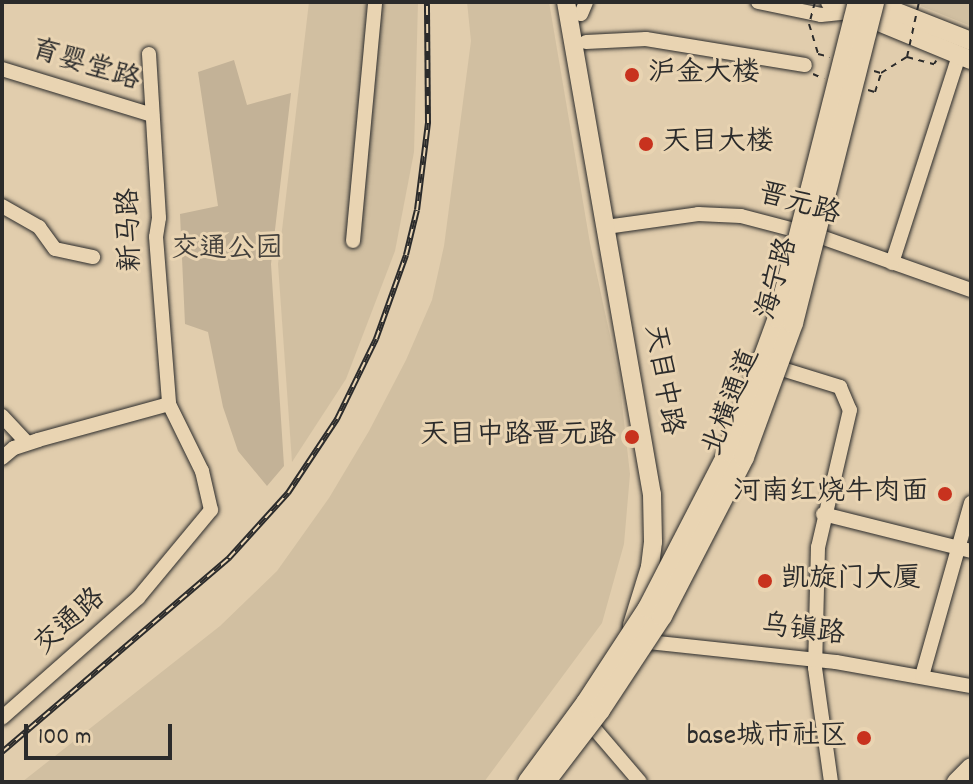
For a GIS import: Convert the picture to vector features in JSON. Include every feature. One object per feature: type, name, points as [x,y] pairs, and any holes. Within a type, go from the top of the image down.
[{"type":"highway","name":"北横通道","points":[[528,782],[593,713],[729,451],[753,391],[797,250],[854,5]]},
{"type":"highway","name":"北横通道","points":[[547,782],[686,572],[744,457],[768,397],[813,254],[876,6]]},
{"type":"highway","points":[[515,782],[593,713]]},
{"type":"highway","points":[[561,782],[593,713]]},
{"type":"main road","name":"天目中路","points":[[566,2],[662,485],[664,565],[651,643],[593,713]]},
{"type":"main road","points":[[830,2],[876,6],[967,52]]},
{"type":"main road","name":"海宁路","points":[[627,638],[730,428],[795,229],[854,5]]},
{"type":"main road","name":"天目中路","points":[[522,782],[627,638],[650,567],[653,512],[582,6]]},
{"type":"main road","name":"海宁路","points":[[651,643],[739,476],[782,369],[821,237],[876,6]]},
{"type":"main road","points":[[956,782],[971,767]]},
{"type":"street","points":[[353,241],[375,2]]},
{"type":"street","points":[[758,2],[821,15],[854,5]]},
{"type":"street","points":[[586,42],[646,39],[805,65]]},
{"type":"street","points":[[892,263],[967,52]]},
{"type":"street","name":"新马路","points":[[149,54],[159,218],[156,237],[169,404]]},
{"type":"street","name":"育婴堂路","points":[[2,69],[152,115]]},
{"type":"street","points":[[2,206],[39,227],[55,249],[93,257]]},
{"type":"street","name":"晋元路","points":[[611,226],[714,214],[767,221],[971,290]]},
{"type":"street","points":[[782,369],[840,387],[850,410],[823,514],[818,547],[815,659],[831,782]]},
{"type":"street","points":[[2,458],[27,443],[169,404]]},
{"type":"street","name":"交通路","points":[[2,718],[138,598],[211,510],[202,471],[169,404]]},
{"type":"street","points":[[2,416],[27,443]]},
{"type":"street","points":[[922,676],[964,549],[971,503]]},
{"type":"street","points":[[823,514],[964,549]]},
{"type":"street","name":"乌镇路","points":[[627,638],[815,659],[971,686]]},
{"type":"street","points":[[593,713],[640,782]]},
{"type":"path","points":[[815,2],[809,24],[818,54],[830,57]]},
{"type":"path","points":[[875,92],[881,73],[907,57],[919,2]]},
{"type":"path","points":[[907,57],[934,64]]},
{"type":"path","points":[[868,69],[881,73]]},
{"type":"shaded area","points":[[309,2],[418,2],[414,152],[395,251],[346,379],[292,462],[278,264]]},
{"type":"shaded area","points":[[467,2],[549,2],[590,243],[619,377],[630,474],[624,544],[602,623],[484,782],[22,782],[220,626],[277,571],[329,498],[369,431],[406,360],[432,300],[444,246],[471,41]]},
{"type":"shaded area","points":[[919,2],[971,2],[971,26],[921,6]]},
{"type":"green space","name":"交通公园","points":[[234,60],[247,105],[291,93],[271,264],[284,466],[267,486],[238,451],[223,407],[208,332],[185,324],[180,214],[218,206],[198,72]]},
{"type":"railway","points":[[2,752],[229,558],[288,493],[337,419],[376,339],[406,255],[417,210],[428,123],[427,2]]},
{"type":"place","name":"沪金大楼","points":[[632,75]]},
{"type":"place","name":"天目大楼","points":[[646,144]]},
{"type":"place","name":"天目中路晋元路","points":[[632,437]]},
{"type":"place","name":"河南红烧牛肉面","points":[[945,494]]},
{"type":"place","name":"凯旋门大厦","points":[[765,581]]},
{"type":"place","name":"base城市社区","points":[[864,738]]}]
